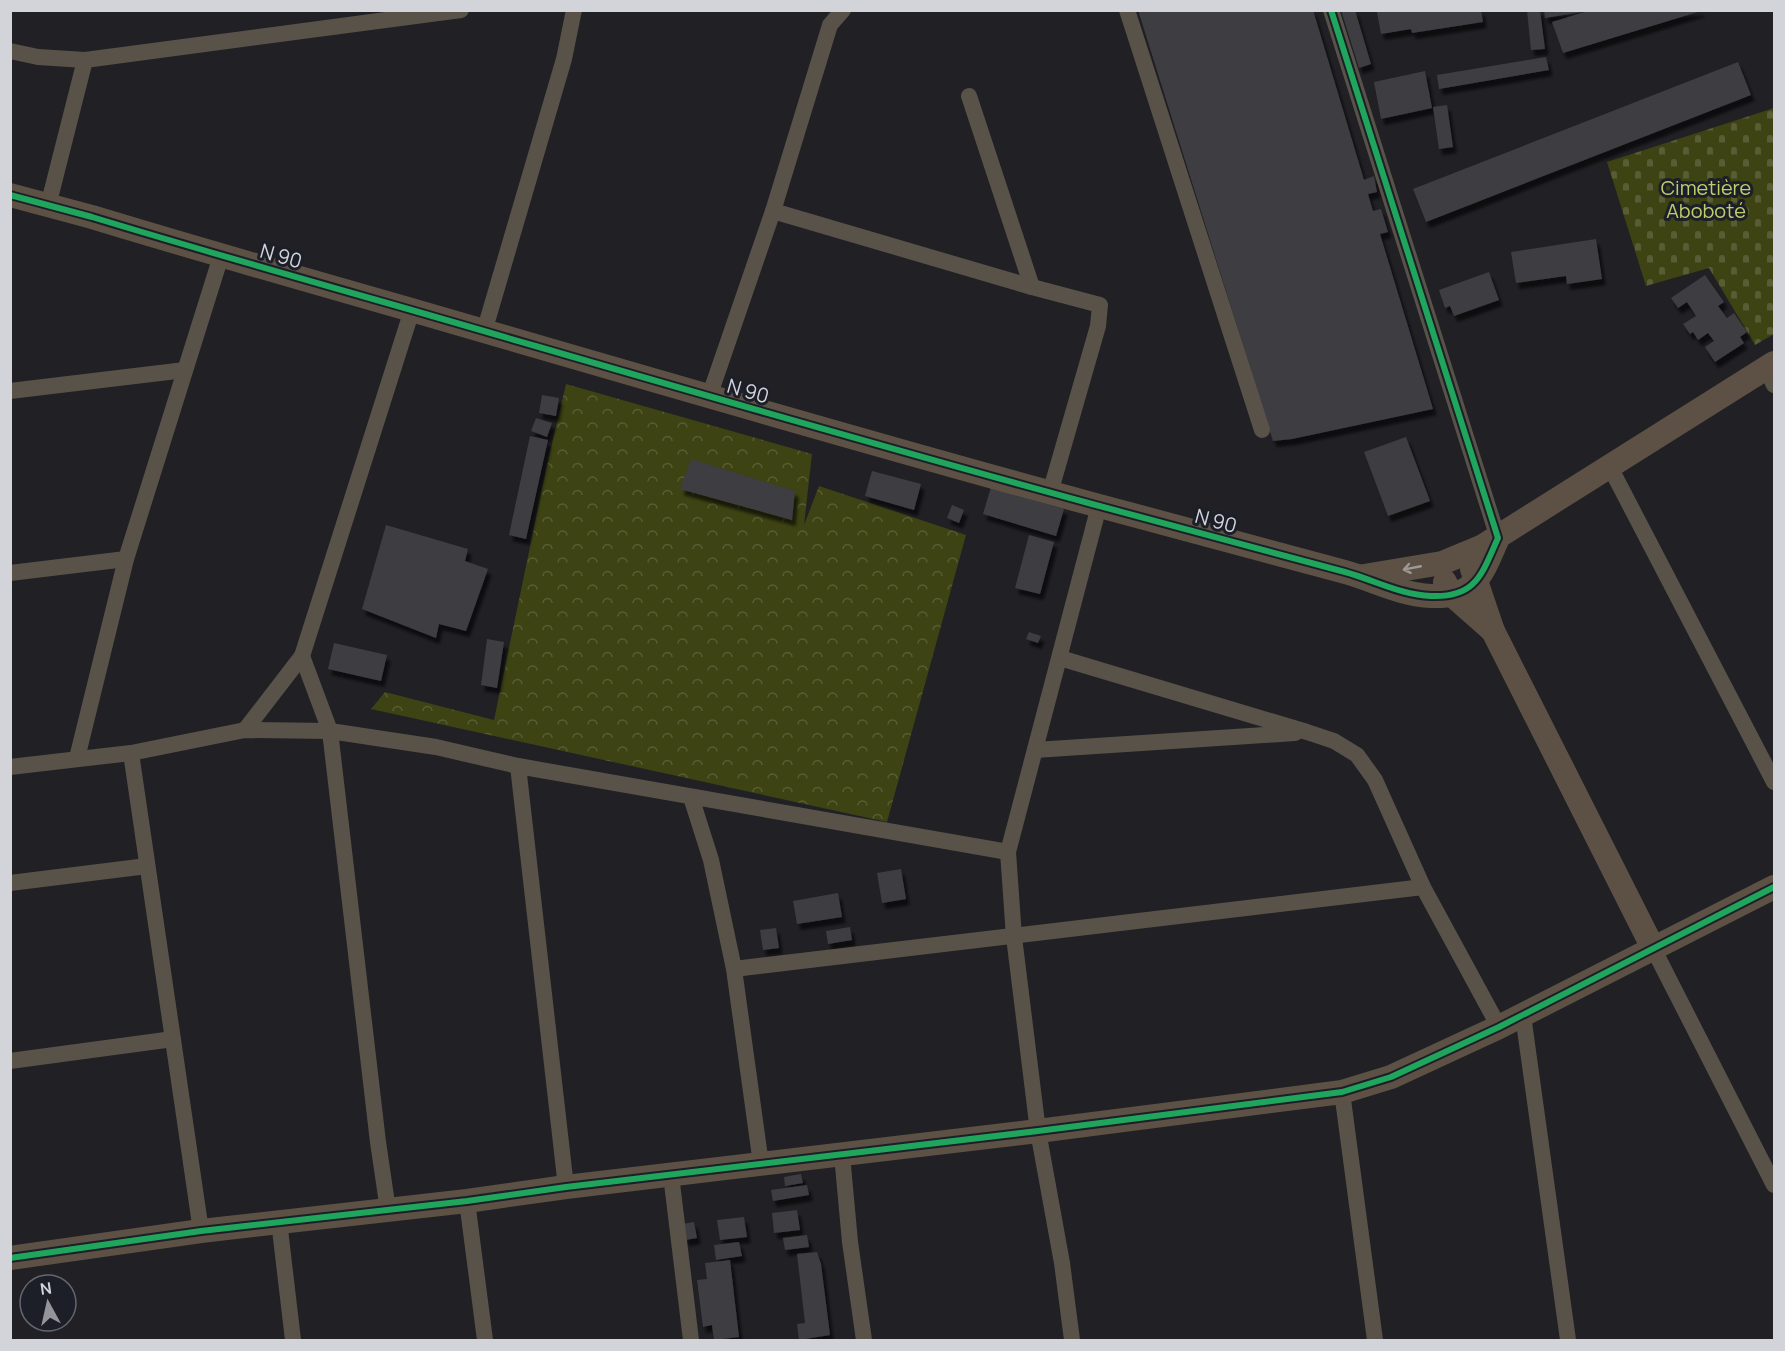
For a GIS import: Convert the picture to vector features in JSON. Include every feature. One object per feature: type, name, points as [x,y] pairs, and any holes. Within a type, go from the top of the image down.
[{"type":"street","points":[[10,51],[38,57],[85,60],[461,10]]},
{"type":"street","points":[[484,332],[564,59],[574,10]]},
{"type":"street","points":[[709,398],[773,211],[828,18],[843,10]]},
{"type":"street","points":[[1127,10],[1262,430]]},
{"type":"street","points":[[1331,10],[1498,538],[1477,582]]},
{"type":"street","points":[[48,206],[85,60]]},
{"type":"street","points":[[969,96],[1032,287]]},
{"type":"street","name":"N 90","points":[[10,195],[709,398],[1362,577],[1390,588],[1433,597],[1465,590],[1477,582]]},
{"type":"street","points":[[773,211],[1100,305],[1098,326],[1050,493]]},
{"type":"street","points":[[77,758],[126,559],[221,256]]},
{"type":"street","points":[[245,730],[302,656],[412,310]]},
{"type":"street","points":[[10,391],[185,370]]},
{"type":"street","name":"N 90","points":[[1362,577],[1452,559],[1498,538],[1610,467],[1772,372]]},
{"type":"street","points":[[1610,467],[1774,782]]},
{"type":"street","points":[[1072,1341],[1062,1263],[1038,1131],[1014,937],[1008,852],[1099,506]]},
{"type":"street","points":[[10,573],[126,559]]},
{"type":"street","points":[[1493,631],[1450,594],[1443,576],[1452,559],[1470,566],[1493,631],[1774,1185]]},
{"type":"street","points":[[302,656],[330,731],[388,1210]]},
{"type":"street","points":[[1060,658],[1307,732],[1334,741],[1357,755],[1375,780],[1423,887],[1499,1027]]},
{"type":"street","points":[[10,767],[131,753],[245,730],[330,731],[436,747],[518,766],[1008,852]]},
{"type":"street","points":[[1035,750],[1307,732]]},
{"type":"street","points":[[131,753],[201,1231]]},
{"type":"street","points":[[518,766],[566,1187]]},
{"type":"street","points":[[691,796],[711,860],[734,969],[761,1164]]},
{"type":"street","points":[[10,883],[147,866]]},
{"type":"street","points":[[734,969],[1423,887]]},
{"type":"street","points":[[10,1258],[279,1221],[466,1202],[566,1187],[1342,1092],[1390,1077],[1499,1027],[1774,887]]},
{"type":"street","points":[[1523,1015],[1568,1341]]},
{"type":"street","points":[[10,1061],[173,1039]]},
{"type":"street","points":[[1342,1092],[1375,1341]]},
{"type":"street","points":[[842,1155],[850,1242],[864,1341]]},
{"type":"street","points":[[671,1175],[691,1341]]},
{"type":"street","points":[[466,1202],[485,1341]]},
{"type":"street","points":[[279,1221],[293,1341]]},
{"type":"green space","name":"Cimetière Aboboté","points":[[1774,108],[1774,334],[1755,345],[1709,268],[1646,286],[1607,162]]},
{"type":"green space","points":[[566,384],[812,454],[804,525],[819,486],[966,535],[887,822],[371,709],[385,692],[494,720]]},
{"type":"building","points":[[1138,10],[1313,10],[1364,180],[1374,176],[1377,192],[1368,194],[1373,211],[1381,209],[1388,232],[1380,234],[1433,409],[1273,441]]},
{"type":"building","points":[[1341,10],[1355,10],[1371,64],[1359,68]]},
{"type":"building","points":[[1386,10],[1481,10],[1483,22],[1412,33],[1411,29],[1381,34],[1377,12]]},
{"type":"building","points":[[1527,10],[1540,10],[1545,49],[1531,50]]},
{"type":"building","points":[[1544,10],[1581,10],[1582,12],[1545,18]]},
{"type":"building","points":[[1591,10],[1701,11],[1563,53],[1552,22]]},
{"type":"building","points":[[1546,57],[1549,70],[1439,89],[1437,75]]},
{"type":"building","points":[[1738,62],[1751,95],[1426,222],[1413,189]]},
{"type":"building","points":[[1425,71],[1432,108],[1381,119],[1374,82]]},
{"type":"building","points":[[1447,105],[1453,147],[1439,149],[1433,107]]},
{"type":"building","points":[[1596,239],[1602,279],[1567,284],[1566,276],[1516,283],[1511,252]]},
{"type":"building","points":[[1489,272],[1499,300],[1454,316],[1450,306],[1445,308],[1439,290]]},
{"type":"building","points":[[1705,275],[1724,302],[1718,306],[1727,318],[1734,313],[1747,332],[1740,337],[1744,343],[1715,362],[1705,347],[1714,341],[1708,333],[1698,340],[1693,332],[1690,334],[1683,324],[1696,316],[1687,302],[1678,308],[1671,298]]},
{"type":"building","points":[[542,395],[559,398],[556,416],[539,413]]},
{"type":"building","points":[[536,418],[552,423],[547,437],[531,431]]},
{"type":"building","points":[[530,436],[548,440],[526,539],[509,535]]},
{"type":"building","points":[[1406,437],[1430,501],[1388,516],[1364,452]]},
{"type":"building","points":[[691,459],[795,491],[792,520],[680,489]]},
{"type":"building","points":[[872,471],[921,484],[914,510],[865,496]]},
{"type":"building","points":[[991,487],[1064,509],[1056,536],[983,514]]},
{"type":"building","points":[[952,505],[964,510],[959,523],[947,518]]},
{"type":"building","points":[[386,525],[468,549],[465,561],[488,569],[466,631],[439,624],[436,638],[362,609]]},
{"type":"building","points":[[1029,535],[1054,542],[1040,594],[1015,588]]},
{"type":"building","points":[[1029,632],[1041,636],[1038,643],[1026,639]]},
{"type":"building","points":[[487,639],[504,642],[497,688],[481,685]]},
{"type":"building","points":[[334,643],[387,655],[381,681],[328,669]]},
{"type":"building","points":[[901,869],[906,899],[882,903],[877,873]]},
{"type":"building","points":[[838,893],[842,917],[797,924],[793,901]]},
{"type":"building","points":[[850,927],[852,940],[828,944],[826,931]]},
{"type":"building","points":[[776,928],[779,948],[763,950],[760,930]]},
{"type":"building","points":[[801,1174],[803,1183],[785,1186],[784,1177]]},
{"type":"building","points":[[807,1185],[809,1195],[773,1201],[771,1190]]},
{"type":"building","points":[[797,1210],[800,1230],[774,1233],[772,1213]]},
{"type":"building","points":[[744,1217],[747,1237],[720,1240],[717,1220]]},
{"type":"building","points":[[694,1222],[697,1238],[685,1240],[682,1224]]},
{"type":"building","points":[[807,1235],[809,1247],[785,1250],[783,1238]]},
{"type":"building","points":[[739,1242],[742,1256],[716,1260],[714,1245]]},
{"type":"building","points":[[817,1252],[821,1264],[830,1335],[799,1340],[797,1324],[805,1323],[797,1254]]},
{"type":"building","points":[[730,1260],[739,1337],[714,1340],[712,1325],[703,1327],[697,1280],[707,1279],[705,1263]]},
{"type":"cycle path","points":[[10,195],[921,457],[1345,572],[1398,590],[1420,595],[1446,596],[1459,593],[1476,581],[1498,538],[1331,10]]},
{"type":"cycle path","points":[[10,1258],[201,1231],[467,1201],[1342,1092],[1391,1077],[1499,1027],[1774,887]]}]
